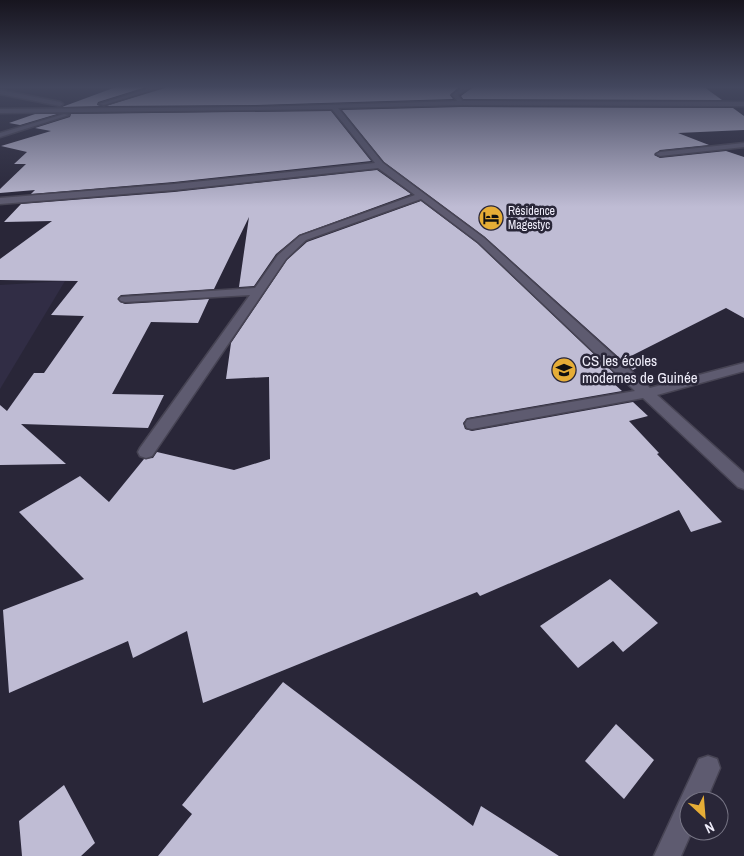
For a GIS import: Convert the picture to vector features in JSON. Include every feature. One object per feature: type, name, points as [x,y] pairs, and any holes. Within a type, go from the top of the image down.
[{"type":"street","points":[[0,135],[26,127]]},
{"type":"street","points":[[350,127],[380,165],[481,240],[744,483]]},
{"type":"street","points":[[660,154],[744,146]]},
{"type":"street","points":[[0,201],[174,187],[380,165]]},
{"type":"street","points":[[146,452],[282,256],[303,238],[422,196]]},
{"type":"street","points":[[125,299],[258,291]]},
{"type":"street","points":[[472,424],[647,393],[744,367]]},
{"type":"street","points":[[698,791],[708,768]]},
{"type":"street","points":[[667,856],[679,830]]},
{"type":"shaded area","points":[[65,281],[0,389],[0,285]]},
{"type":"building","points":[[344,127],[371,161],[174,182],[31,194],[35,190],[0,193],[0,189],[26,164],[14,164],[27,152],[1,146],[51,131],[35,128]]},
{"type":"building","points":[[356,127],[744,127],[744,130],[678,133],[709,145],[660,150],[654,155],[660,158],[726,151],[744,157],[744,318],[726,308],[629,357],[642,365],[633,370],[485,237],[384,162]]},
{"type":"building","points":[[377,170],[411,194],[299,235],[276,254],[254,286],[239,287],[249,217],[214,289],[121,295],[118,298],[120,302],[125,304],[209,299],[198,323],[151,322],[112,394],[164,395],[148,428],[21,424],[66,464],[0,465],[0,405],[7,411],[34,373],[44,373],[84,316],[51,315],[78,281],[0,280],[0,259],[52,221],[4,222],[21,204],[174,192]]},
{"type":"building","points":[[421,201],[477,243],[619,378],[612,382],[622,391],[467,418],[463,423],[465,429],[472,431],[633,402],[648,416],[629,421],[659,453],[657,454],[722,522],[691,532],[679,510],[480,596],[477,592],[203,703],[187,631],[133,658],[128,641],[9,693],[3,610],[84,579],[19,512],[80,476],[109,502],[144,459],[153,458],[157,452],[234,470],[270,459],[269,377],[226,379],[231,343],[287,260],[307,242]]},
{"type":"building","points":[[610,579],[658,623],[623,652],[613,641],[578,668],[540,626]]},
{"type":"building","points":[[283,682],[473,826],[481,806],[559,856],[158,856],[192,814],[182,805]]},
{"type":"building","points":[[616,724],[654,760],[624,799],[585,761]]},
{"type":"building","points":[[64,785],[95,843],[81,856],[22,856],[19,821]]},
{"type":"place","name":"Résidence Magestyc","points":[[491,218]]},
{"type":"place","name":"CS les écoles modernes de Guinée","points":[[564,370]]}]
